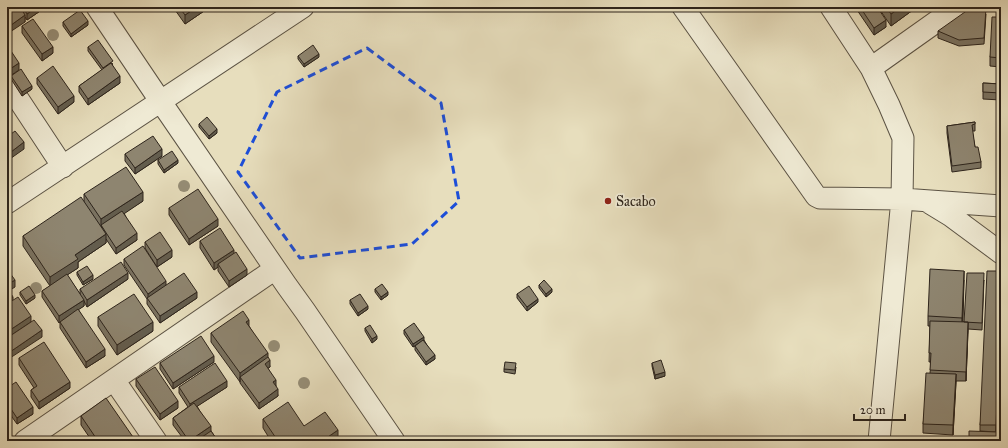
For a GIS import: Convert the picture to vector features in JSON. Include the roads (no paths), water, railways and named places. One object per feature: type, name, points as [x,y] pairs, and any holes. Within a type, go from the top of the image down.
[{"type":"street","points":[[97,7],[394,441]]},
{"type":"street","points":[[7,203],[303,7]]},
{"type":"street","points":[[683,7],[816,196],[820,198],[902,199],[1001,206]]},
{"type":"street","points":[[831,7],[871,68],[903,138],[904,153],[902,199],[879,441]]},
{"type":"street","points":[[871,68],[957,7]]},
{"type":"street","points":[[7,82],[62,167]]},
{"type":"street","points":[[926,201],[951,216],[1001,254]]},
{"type":"street","points":[[25,441],[275,269]]},
{"type":"street","points":[[114,380],[156,441]]},
{"type":"place","name":"Sacabo","points":[[608,201]]}]
